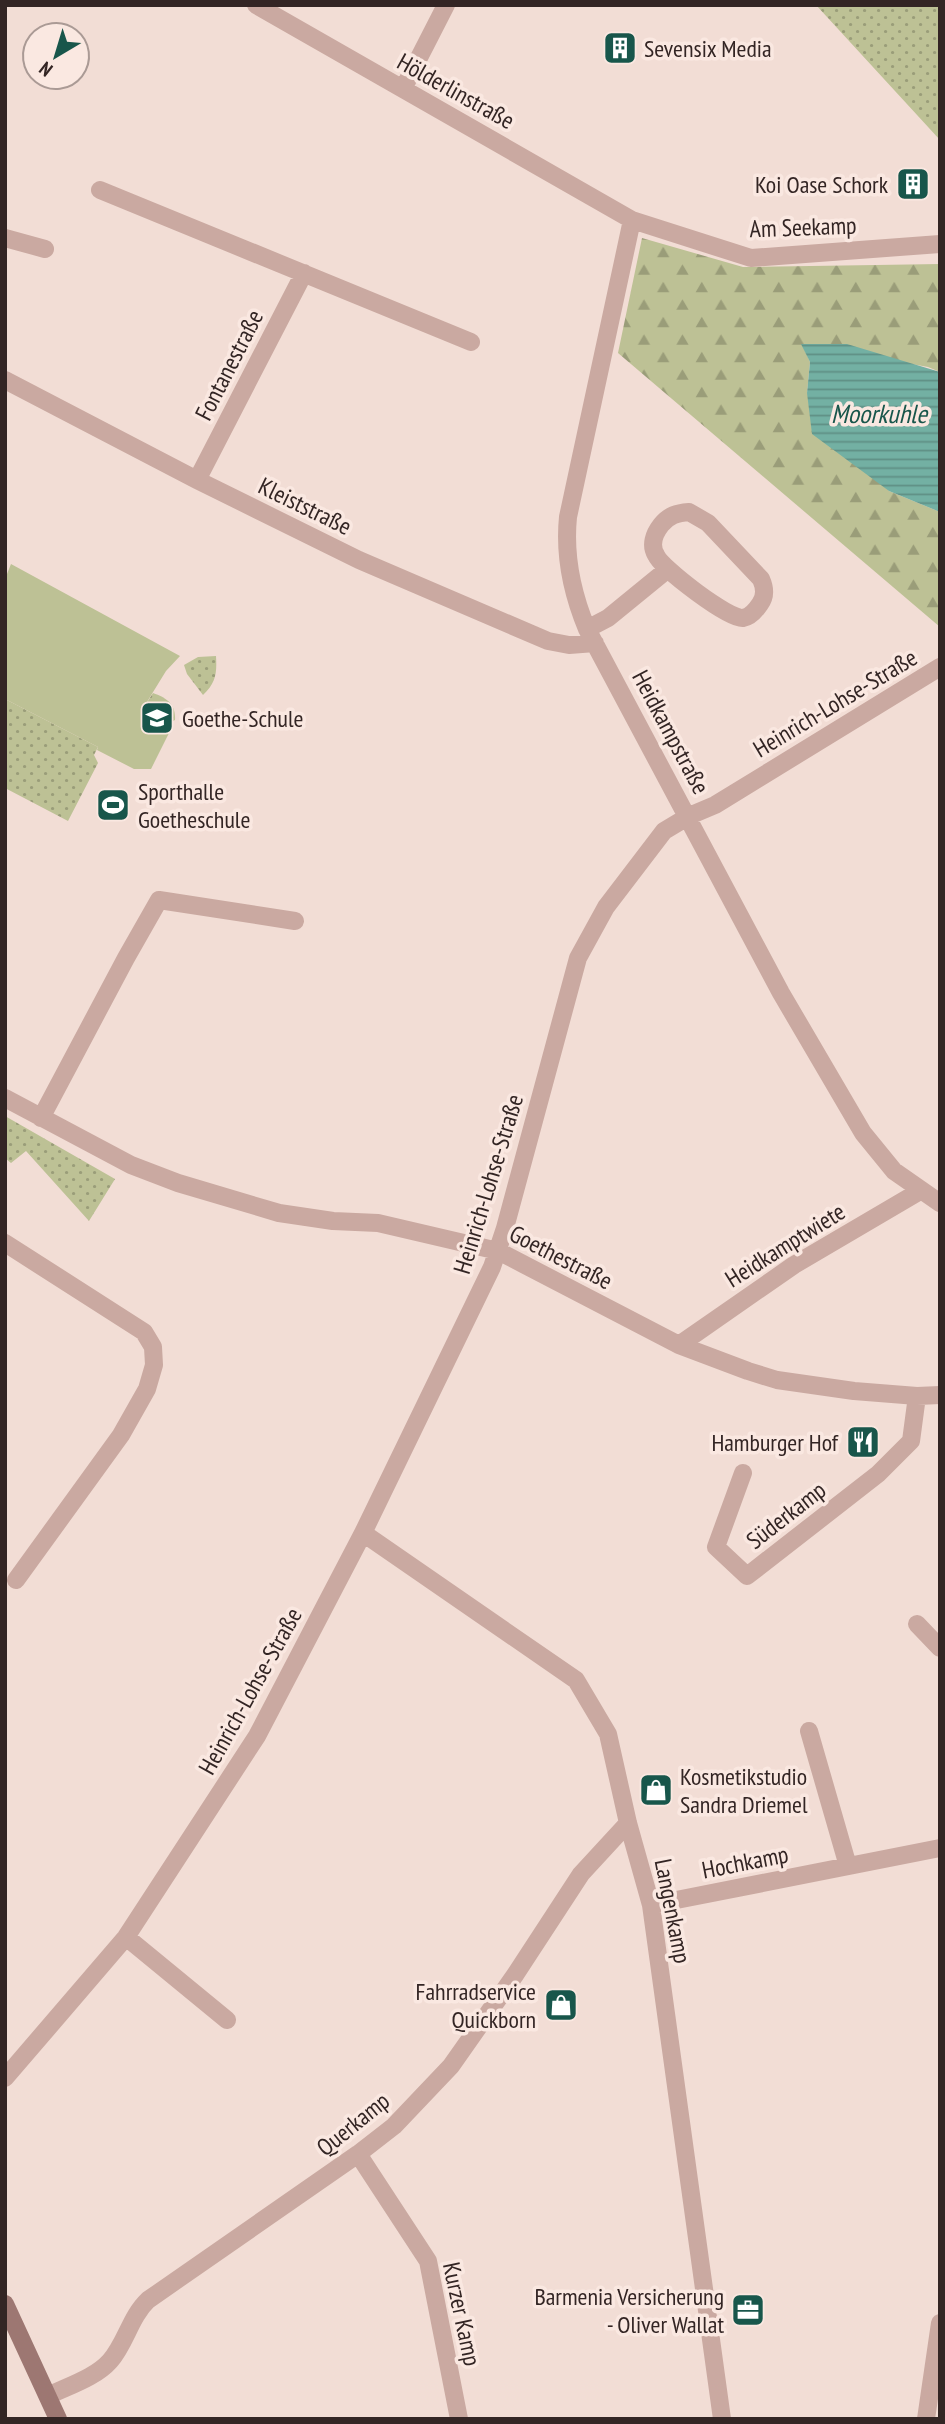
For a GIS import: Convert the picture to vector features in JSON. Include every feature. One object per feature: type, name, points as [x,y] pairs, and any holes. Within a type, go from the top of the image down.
[{"type":"main road","points":[[5,2304],[58,2419]]},
{"type":"street","name":"Hölderlinstraße","points":[[256,5],[632,220]]},
{"type":"street","points":[[403,89],[446,5]]},
{"type":"street","points":[[100,190],[471,342]]},
{"type":"street","name":"Am Seekamp","points":[[632,220],[751,258],[940,244]]},
{"type":"street","name":"Heidkampstraße","points":[[632,220],[571,504],[566,540],[572,586],[591,636],[781,993],[863,1133],[894,1171],[940,1203]]},
{"type":"street","points":[[5,238],[45,249]]},
{"type":"street","name":"Fontanestraße","points":[[197,480],[304,273]]},
{"type":"street","name":"Kleiststraße","points":[[5,380],[197,480],[359,560],[548,641],[569,645],[591,636]]},
{"type":"street","points":[[690,512],[708,523],[756,572],[764,586],[763,600],[751,615],[737,618],[729,615],[668,569],[655,554],[654,536],[672,515],[690,512]]},
{"type":"street","points":[[591,636],[608,618],[668,569]]},
{"type":"street","name":"Heinrich-Lohse-Straße","points":[[5,2078],[126,1937],[257,1737],[363,1532],[498,1251],[578,958],[606,907],[664,831],[715,805],[940,667]]},
{"type":"street","points":[[41,1118],[159,900],[295,921]]},
{"type":"street","name":"Goethestraße","points":[[5,1098],[143,1170],[178,1183],[272,1211],[333,1221],[378,1223],[498,1251],[679,1345],[777,1380],[854,1391],[940,1395]]},
{"type":"street","name":"Heidkamptwiete","points":[[679,1345],[793,1265],[920,1191]]},
{"type":"street","points":[[5,1243],[144,1332],[153,1347],[154,1365],[147,1389],[121,1435],[16,1580]]},
{"type":"street","name":"Süderkamp","points":[[743,1473],[716,1547],[747,1576],[878,1474],[911,1441],[917,1396]]},
{"type":"street","name":"Langenkamp","points":[[363,1532],[576,1680],[608,1734],[628,1823],[651,1905],[722,2419]]},
{"type":"street","points":[[917,1624],[940,1648]]},
{"type":"street","points":[[809,1731],[848,1866]]},
{"type":"street","name":"Querkamp","points":[[48,2396],[100,2371],[112,2359],[139,2308],[148,2300],[394,2126],[451,2066],[581,1874],[628,1823]]},
{"type":"street","name":"Hochkamp","points":[[651,1905],[940,1848]]},
{"type":"street","points":[[126,1937],[227,2020]]},
{"type":"street","name":"Kurzer Kamp","points":[[358,2154],[428,2261],[460,2419]]},
{"type":"street","points":[[926,2419],[940,2323]]},
{"type":"green space","points":[[816,5],[940,5],[940,140]]},
{"type":"green space","points":[[642,238],[743,267],[940,264],[940,372],[928,367],[802,344],[810,362],[807,393],[889,491],[940,512],[940,627],[618,353]]},
{"type":"green space","points":[[11,564],[180,656],[166,671],[142,710],[143,723],[157,729],[171,729],[151,769],[134,769],[97,750],[98,747],[5,699],[5,579]]},
{"type":"green space","points":[[216,656],[215,677],[203,695],[187,674],[184,665],[198,657]]},
{"type":"green space","points":[[153,693],[170,702],[175,714],[175,720],[157,729],[143,723],[142,710]]},
{"type":"green space","points":[[5,699],[98,747],[94,755],[98,763],[68,821],[5,788]]},
{"type":"green space","points":[[5,1116],[115,1179],[89,1221],[26,1151],[11,1163],[5,1158]]},
{"type":"water","name":"Moorkuhle","points":[[801,344],[847,344],[940,372],[940,512],[889,491],[812,434],[807,393],[810,362]]},
{"type":"place","name":"Sevensix Media","points":[[620,48]]},
{"type":"place","name":"Koi Oase Schork","points":[[913,184]]},
{"type":"place","name":"Goethe-Schule","points":[[157,718]]},
{"type":"place","name":"Sporthalle Goetheschule","points":[[113,805]]},
{"type":"place","name":"Hamburger Hof","points":[[863,1442]]},
{"type":"place","name":"Kosmetikstudio Sandra Driemel","points":[[656,1790]]},
{"type":"place","name":"Fahrradservice Quickborn","points":[[561,2005]]},
{"type":"place","name":"Barmenia Versicherung - Oliver Wallat","points":[[748,2310]]}]
